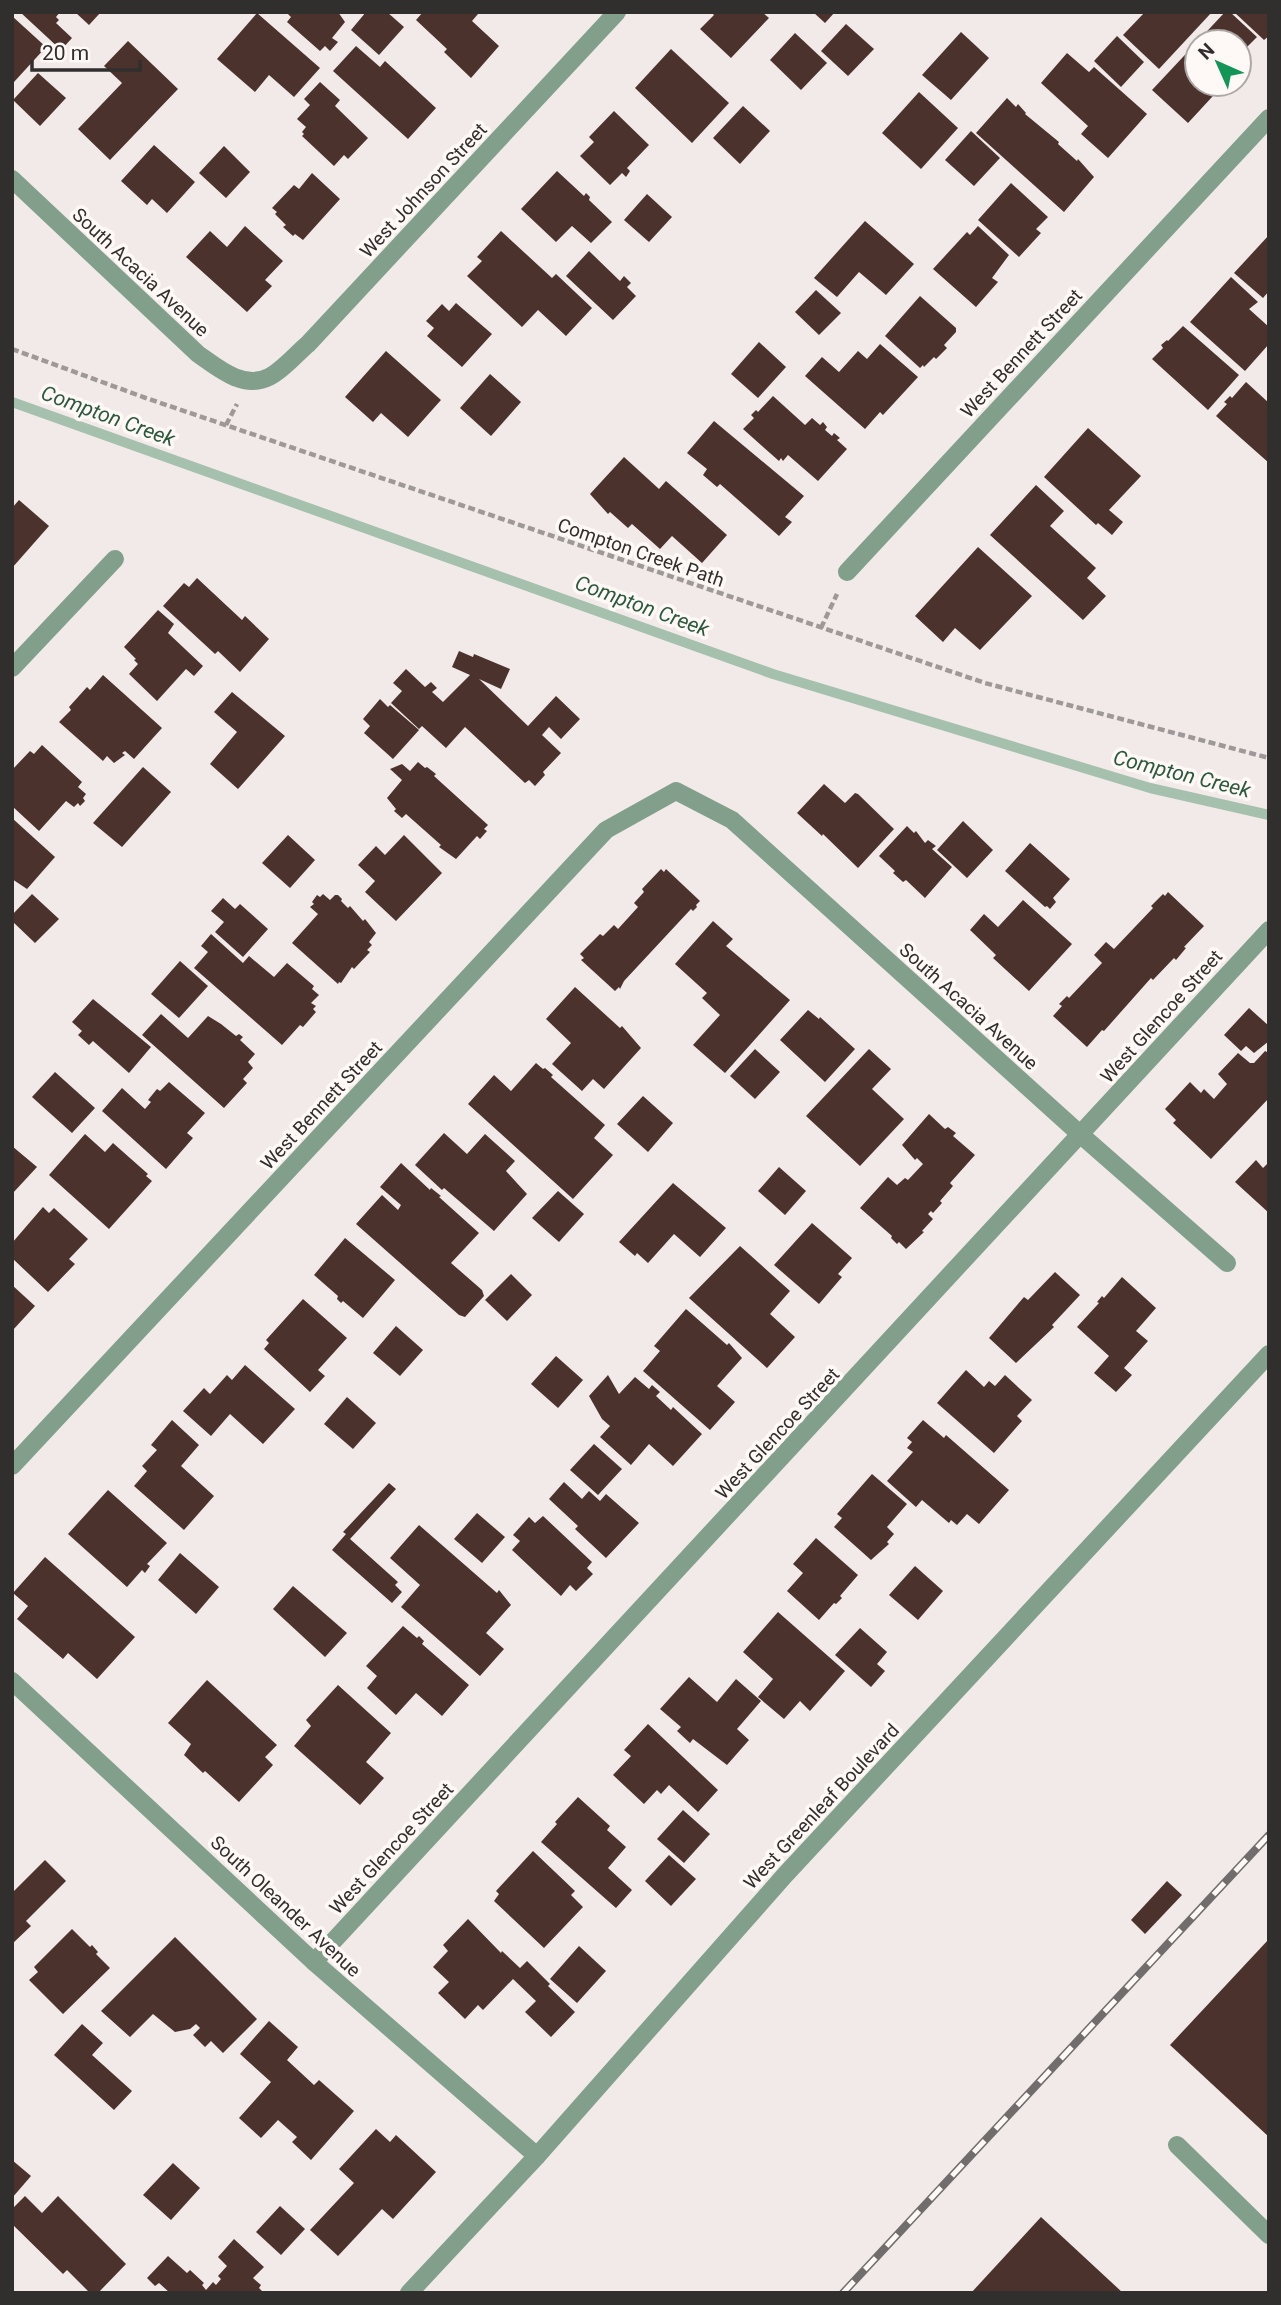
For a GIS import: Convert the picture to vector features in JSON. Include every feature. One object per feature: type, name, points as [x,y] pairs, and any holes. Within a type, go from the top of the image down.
[{"type":"street","name":"West Johnson Street","points":[[250,382],[269,377],[308,344],[618,12]]},
{"type":"street","name":"West Bennett Street","points":[[847,572],[1269,118]]},
{"type":"street","name":"South Acacia Avenue","points":[[12,179],[198,354],[227,374],[250,382]]},
{"type":"street","points":[[12,668],[115,559]]},
{"type":"street","name":"South Acacia Avenue","points":[[676,791],[732,820],[1081,1136],[1227,1263]]},
{"type":"street","name":"West Bennett Street","points":[[12,1466],[606,830],[676,791]]},
{"type":"street","name":"West Glencoe Street","points":[[314,1962],[1269,930]]},
{"type":"street","name":"West Greenleaf Boulevard","points":[[409,2293],[537,2155],[785,1875],[1269,1354]]},
{"type":"street","name":"South Oleander Avenue","points":[[12,1681],[314,1962],[537,2155]]},
{"type":"street","points":[[1177,2145],[1269,2235]]},
{"type":"path","name":"Compton Creek Path","points":[[12,349],[143,397],[985,683],[1269,758]]},
{"type":"path","points":[[821,628],[847,572]]},
{"type":"building","points":[[20,12],[60,12],[56,23],[72,38],[61,50]]},
{"type":"building","points":[[75,12],[101,12],[89,25]]},
{"type":"building","points":[[286,12],[338,12],[345,22],[332,38],[338,42],[330,51],[325,46],[320,51],[287,22],[291,17]]},
{"type":"building","points":[[366,12],[387,12],[404,27],[379,55],[351,30]]},
{"type":"building","points":[[423,12],[476,12],[478,14],[472,21],[499,46],[471,78],[444,52],[447,49],[416,20]]},
{"type":"building","points":[[711,12],[762,12],[769,18],[731,58],[700,29],[714,15]]},
{"type":"building","points":[[813,12],[835,12],[825,23]]},
{"type":"building","points":[[1145,12],[1212,12],[1197,28],[1183,28],[1183,43],[1159,69],[1123,35]]},
{"type":"building","points":[[1225,12],[1230,12],[1247,28],[1210,28]]},
{"type":"building","points":[[1234,12],[1269,12],[1269,36],[1264,40]]},
{"type":"building","points":[[257,13],[320,68],[294,97],[269,75],[255,92],[217,59]]},
{"type":"building","points":[[12,16],[46,47],[14,82],[12,80]]},
{"type":"building","points":[[846,24],[874,49],[848,76],[821,51]]},
{"type":"building","points":[[961,32],[989,58],[951,100],[922,75]]},
{"type":"building","points":[[795,33],[827,63],[801,90],[770,60]]},
{"type":"building","points":[[1117,36],[1144,62],[1121,87],[1094,61]]},
{"type":"building","points":[[128,41],[178,89],[110,160],[78,129],[122,83],[104,66]]},
{"type":"building","points":[[356,46],[380,67],[385,61],[436,108],[408,139],[333,71]]},
{"type":"building","points":[[671,49],[729,103],[692,143],[635,88]]},
{"type":"building","points":[[1067,53],[1089,72],[1094,67],[1147,114],[1108,158],[1081,134],[1088,126],[1041,83]]},
{"type":"building","points":[[1183,57],[1183,98],[1211,98],[1188,123],[1152,90]]},
{"type":"building","points":[[38,73],[66,98],[40,126],[13,100]]},
{"type":"building","points":[[320,82],[340,100],[335,106],[368,138],[348,159],[344,155],[334,166],[302,136],[306,127],[297,119],[310,105],[304,99]]},
{"type":"building","points":[[919,92],[958,128],[921,169],[882,133]]},
{"type":"building","points":[[1007,98],[1016,107],[1018,104],[1025,114],[1077,161],[1078,159],[1094,177],[1064,212],[976,133]]},
{"type":"building","points":[[743,106],[770,131],[740,164],[713,138]]},
{"type":"building","points":[[614,111],[649,145],[627,168],[630,171],[626,177],[622,173],[610,185],[580,156],[594,142],[589,137]]},
{"type":"building","points":[[971,131],[1000,158],[974,186],[945,160]]},
{"type":"building","points":[[154,145],[195,182],[167,213],[152,199],[147,205],[121,181]]},
{"type":"building","points":[[224,146],[250,172],[226,198],[199,173]]},
{"type":"building","points":[[557,171],[584,196],[586,193],[590,197],[589,200],[612,222],[591,243],[572,226],[556,242],[521,209]]},
{"type":"building","points":[[312,173],[340,199],[303,240],[283,227],[286,225],[272,208],[294,185],[299,189]]},
{"type":"building","points":[[1011,183],[1048,217],[1036,229],[1041,233],[1019,257],[978,220]]},
{"type":"building","points":[[647,194],[672,217],[649,242],[624,220]]},
{"type":"building","points":[[865,221],[914,264],[886,295],[859,272],[837,297],[814,278]]},
{"type":"building","points":[[245,226],[283,261],[265,280],[272,286],[247,312],[186,257],[210,231],[227,247]]},
{"type":"building","points":[[978,226],[1009,255],[992,278],[998,282],[976,307],[933,269],[967,232],[970,235]]},
{"type":"building","points":[[501,231],[552,278],[556,274],[592,308],[566,336],[538,310],[522,327],[467,276],[482,261],[477,257]]},
{"type":"building","points":[[1269,235],[1269,291],[1263,298],[1234,273]]},
{"type":"building","points":[[589,251],[620,281],[624,276],[631,283],[627,287],[636,296],[613,320],[566,276]]},
{"type":"building","points":[[1231,277],[1258,302],[1249,309],[1269,327],[1269,344],[1245,371],[1190,322]]},
{"type":"building","points":[[816,290],[841,313],[819,335],[795,312]]},
{"type":"building","points":[[920,296],[956,328],[956,332],[944,345],[947,348],[936,359],[934,357],[920,368],[885,336]]},
{"type":"building","points":[[456,303],[492,334],[462,367],[427,336],[434,328],[426,321],[442,304],[449,311]]},
{"type":"building","points":[[1183,326],[1239,375],[1208,410],[1152,359],[1163,348],[1161,345]]},
{"type":"building","points":[[759,342],[786,367],[758,398],[731,374]]},
{"type":"building","points":[[880,344],[918,377],[883,415],[880,412],[865,429],[805,376],[822,357],[839,372],[858,351],[867,359]]},
{"type":"building","points":[[386,351],[441,400],[408,437],[381,413],[373,422],[345,397]]},
{"type":"building","points":[[490,374],[521,402],[491,436],[460,408]]},
{"type":"building","points":[[1246,382],[1269,403],[1269,463],[1216,416],[1227,404],[1224,402],[1230,396],[1232,398]]},
{"type":"building","points":[[773,396],[805,425],[812,418],[820,425],[823,422],[827,427],[825,430],[840,438],[837,440],[847,449],[818,481],[788,455],[783,461],[781,458],[779,461],[743,429],[754,418],[751,415],[756,410],[758,412]]},
{"type":"building","points":[[714,421],[804,496],[785,517],[792,522],[779,536],[720,484],[717,487],[703,475],[707,469],[687,453]]},
{"type":"building","points":[[1088,428],[1141,476],[1109,510],[1123,522],[1112,535],[1098,523],[1096,525],[1044,477]]},
{"type":"building","points":[[624,457],[659,489],[666,481],[727,535],[702,563],[672,536],[660,549],[632,524],[628,528],[610,512],[608,514],[590,494]]},
{"type":"building","points":[[1036,485],[1064,511],[1050,526],[1096,568],[1087,578],[1106,596],[1083,620],[990,535]]},
{"type":"building","points":[[19,500],[49,526],[12,568],[12,508]]},
{"type":"building","points":[[978,547],[1032,596],[980,650],[955,628],[943,642],[915,616]]},
{"type":"building","points":[[197,578],[242,620],[245,616],[269,639],[240,672],[218,651],[215,654],[163,606],[184,583],[189,587]]},
{"type":"building","points":[[158,610],[174,624],[168,633],[203,666],[194,676],[186,669],[157,701],[129,674],[138,664],[124,647]]},
{"type":"building","points":[[459,651],[473,657],[474,654],[510,669],[501,689],[479,679],[528,726],[556,696],[580,719],[561,739],[549,727],[542,735],[561,753],[543,772],[545,775],[535,786],[529,780],[525,783],[465,727],[446,748],[422,726],[419,729],[391,703],[402,691],[393,683],[406,669],[425,687],[431,682],[437,688],[432,692],[443,702],[470,675],[452,667]]},
{"type":"building","points":[[103,675],[162,728],[134,759],[125,751],[122,753],[125,755],[114,763],[107,756],[103,761],[59,722],[87,687],[90,690]]},
{"type":"building","points":[[232,692],[285,736],[238,789],[210,764],[237,732],[214,712]]},
{"type":"building","points":[[380,699],[419,730],[393,759],[364,733],[370,726],[363,719]]},
{"type":"building","points":[[42,745],[82,782],[78,787],[86,794],[83,798],[85,801],[80,806],[78,803],[74,807],[66,801],[39,831],[12,806],[12,770],[30,751],[34,754]]},
{"type":"building","points":[[418,762],[436,774],[434,776],[488,825],[484,829],[487,831],[480,839],[477,836],[456,859],[439,847],[441,845],[406,814],[402,818],[394,811],[396,809],[387,798],[402,780],[390,769],[402,764],[410,771]]},
{"type":"building","points":[[143,767],[171,792],[122,847],[93,823]]},
{"type":"building","points":[[824,784],[845,803],[855,793],[858,794],[894,829],[858,868],[797,813]]},
{"type":"building","points":[[12,818],[55,857],[27,889],[12,879]]},
{"type":"building","points":[[963,821],[993,850],[967,878],[937,850]]},
{"type":"building","points":[[907,826],[914,833],[916,831],[925,843],[928,840],[936,846],[932,849],[952,867],[925,898],[906,880],[903,882],[893,873],[895,871],[879,856]]},
{"type":"building","points":[[288,835],[315,860],[290,888],[262,863]]},
{"type":"building","points":[[404,835],[442,873],[396,921],[365,892],[375,881],[358,865],[376,846],[385,855]]},
{"type":"building","points":[[1030,843],[1070,879],[1053,898],[1056,902],[1050,909],[1005,871]]},
{"type":"building","points":[[661,869],[664,872],[666,869],[700,901],[624,981],[620,989],[619,987],[615,991],[581,960],[584,958],[580,954],[600,934],[603,936],[614,925],[618,929],[638,907],[634,903],[644,892],[642,889]]},
{"type":"building","points":[[1168,892],[1204,926],[1176,960],[1174,958],[1153,980],[1151,978],[1087,1047],[1053,1016],[1062,1006],[1059,1004],[1067,996],[1069,998],[1102,963],[1094,955],[1106,942],[1114,949],[1153,908],[1151,906]]},
{"type":"building","points":[[32,894],[59,919],[35,943],[12,921],[12,915]]},
{"type":"building","points":[[323,894],[330,900],[338,895],[348,908],[350,906],[363,921],[365,919],[376,933],[369,942],[372,945],[367,950],[370,952],[354,969],[352,967],[338,984],[292,943],[318,914],[310,907],[317,895],[320,897]]},
{"type":"building","points":[[223,898],[235,909],[240,904],[268,929],[243,957],[215,932],[224,922],[211,911]]},
{"type":"building","points":[[1023,900],[1072,944],[1029,991],[993,958],[996,955],[970,930],[984,914],[998,927]]},
{"type":"building","points":[[713,921],[733,939],[726,946],[790,1000],[725,1073],[693,1045],[720,1015],[702,998],[707,993],[675,964]]},
{"type":"building","points":[[211,934],[243,963],[249,956],[274,977],[287,963],[314,986],[312,989],[319,995],[311,1003],[316,1006],[313,1009],[316,1012],[282,1045],[194,968],[208,952],[201,946]]},
{"type":"building","points":[[180,961],[208,986],[179,1018],[151,994]]},
{"type":"building","points":[[575,987],[620,1028],[622,1026],[641,1048],[604,1089],[593,1079],[582,1091],[552,1064],[571,1043],[546,1019]]},
{"type":"building","points":[[93,999],[151,1047],[129,1073],[93,1041],[89,1045],[78,1035],[82,1031],[72,1022]]},
{"type":"building","points":[[1249,1008],[1269,1026],[1269,1041],[1254,1053],[1246,1046],[1241,1051],[1224,1035]]},
{"type":"building","points":[[808,1010],[819,1019],[820,1017],[855,1049],[825,1082],[780,1040]]},
{"type":"building","points":[[161,1014],[188,1038],[208,1016],[236,1036],[239,1034],[243,1037],[240,1040],[255,1054],[248,1062],[253,1068],[243,1079],[247,1083],[224,1108],[142,1035]]},
{"type":"building","points":[[755,1049],[780,1072],[755,1099],[730,1076]]},
{"type":"building","points":[[869,1049],[891,1069],[872,1089],[904,1119],[860,1166],[806,1116]]},
{"type":"building","points":[[1269,1050],[1269,1098],[1211,1159],[1173,1123],[1176,1120],[1165,1109],[1190,1082],[1201,1093],[1204,1089],[1214,1099],[1227,1084],[1218,1074],[1238,1053],[1250,1063],[1254,1063]]},
{"type":"building","points":[[536,1063],[553,1075],[551,1077],[605,1125],[594,1138],[613,1155],[573,1199],[468,1104],[494,1075],[511,1091]]},
{"type":"building","points":[[55,1072],[95,1108],[72,1133],[32,1097]]},
{"type":"building","points":[[169,1082],[205,1113],[187,1133],[193,1138],[166,1169],[102,1111],[122,1088],[145,1109],[157,1089],[160,1091]]},
{"type":"building","points":[[643,1096],[673,1123],[648,1152],[617,1124]]},
{"type":"building","points":[[929,1114],[945,1129],[948,1127],[956,1133],[953,1136],[975,1155],[950,1183],[953,1186],[940,1201],[942,1203],[933,1213],[931,1211],[928,1214],[933,1219],[922,1231],[924,1232],[906,1249],[899,1242],[897,1244],[892,1236],[860,1208],[888,1177],[897,1185],[905,1178],[908,1180],[923,1164],[917,1158],[915,1160],[902,1145]]},
{"type":"building","points":[[444,1133],[467,1154],[485,1134],[515,1161],[506,1171],[527,1194],[494,1231],[415,1165]]},
{"type":"building","points":[[85,1134],[105,1152],[113,1143],[148,1174],[146,1176],[152,1181],[109,1229],[49,1175]]},
{"type":"building","points":[[12,1146],[37,1167],[12,1194]]},
{"type":"building","points":[[1256,1160],[1263,1168],[1269,1162],[1269,1213],[1235,1182]]},
{"type":"building","points":[[401,1163],[430,1190],[431,1188],[441,1196],[439,1197],[479,1233],[451,1263],[482,1290],[484,1296],[465,1317],[459,1315],[356,1224],[382,1195],[398,1210],[401,1205],[380,1187]]},
{"type":"building","points":[[779,1167],[806,1191],[785,1215],[758,1191]]},
{"type":"building","points":[[673,1183],[726,1228],[700,1257],[674,1234],[648,1263],[619,1242]]},
{"type":"building","points":[[558,1191],[584,1214],[559,1242],[532,1218]]},
{"type":"building","points":[[43,1207],[49,1213],[54,1208],[88,1239],[69,1259],[75,1264],[48,1292],[12,1258],[12,1243]]},
{"type":"building","points":[[812,1223],[852,1258],[838,1274],[842,1277],[819,1304],[774,1265]]},
{"type":"building","points":[[345,1238],[395,1280],[363,1318],[343,1301],[341,1303],[337,1299],[338,1296],[314,1275]]},
{"type":"building","points":[[740,1246],[790,1291],[770,1314],[795,1337],[767,1368],[689,1298]]},
{"type":"building","points":[[1055,1272],[1080,1295],[1052,1325],[1054,1327],[1016,1363],[989,1338],[1024,1297],[1028,1300]]},
{"type":"building","points":[[511,1274],[532,1295],[507,1321],[485,1300]]},
{"type":"building","points":[[1122,1277],[1156,1308],[1136,1331],[1148,1341],[1124,1368],[1132,1375],[1116,1392],[1094,1373],[1109,1356],[1077,1327],[1102,1296],[1104,1298]]},
{"type":"building","points":[[12,1285],[35,1306],[12,1331]]},
{"type":"building","points":[[303,1299],[347,1338],[318,1370],[325,1376],[310,1392],[264,1349],[269,1343],[266,1340]]},
{"type":"building","points":[[686,1309],[727,1345],[729,1343],[742,1358],[717,1386],[735,1402],[710,1430],[643,1371],[660,1351],[654,1346]]},
{"type":"building","points":[[396,1326],[423,1350],[400,1376],[373,1353]]},
{"type":"building","points":[[556,1356],[583,1380],[558,1408],[531,1384]]},
{"type":"building","points":[[245,1365],[295,1409],[263,1444],[230,1414],[211,1436],[183,1411],[204,1388],[210,1394],[227,1375],[232,1380]]},
{"type":"building","points":[[966,1370],[984,1387],[989,1381],[995,1386],[1005,1375],[1032,1400],[1017,1416],[1022,1421],[994,1453],[937,1403]]},
{"type":"building","points":[[608,1375],[619,1394],[635,1377],[649,1389],[652,1385],[660,1392],[656,1396],[671,1410],[673,1407],[702,1434],[673,1466],[649,1444],[631,1465],[600,1437],[610,1426],[602,1419],[589,1396]]},
{"type":"building","points":[[347,1397],[376,1423],[353,1449],[324,1424]]},
{"type":"building","points":[[172,1420],[199,1445],[181,1466],[214,1496],[184,1530],[134,1486],[147,1471],[142,1466],[157,1450],[151,1445]]},
{"type":"building","points":[[923,1420],[944,1438],[946,1435],[1009,1490],[979,1524],[967,1514],[957,1525],[951,1520],[949,1523],[922,1500],[916,1507],[887,1481],[913,1452],[907,1448],[912,1442],[907,1438]]},
{"type":"building","points":[[594,1444],[622,1469],[598,1495],[570,1470]]},
{"type":"building","points":[[872,1474],[907,1504],[887,1527],[894,1534],[887,1542],[889,1544],[871,1560],[834,1527],[842,1518],[837,1514]]},
{"type":"building","points":[[564,1482],[582,1499],[589,1491],[600,1501],[606,1494],[639,1523],[606,1558],[575,1529],[578,1526],[549,1499]]},
{"type":"building","points":[[389,1483],[396,1489],[350,1539],[398,1582],[395,1585],[402,1592],[392,1603],[332,1550],[346,1534],[343,1532]]},
{"type":"building","points":[[108,1490],[167,1543],[147,1564],[150,1566],[145,1573],[142,1570],[127,1587],[68,1534]]},
{"type":"building","points":[[477,1513],[505,1537],[482,1563],[454,1539]]},
{"type":"building","points":[[543,1516],[592,1562],[587,1568],[593,1574],[576,1591],[570,1585],[561,1596],[512,1550],[520,1541],[513,1535],[529,1517],[535,1523]]},
{"type":"building","points":[[419,1525],[497,1593],[499,1590],[511,1605],[486,1633],[504,1649],[480,1676],[401,1607],[420,1585],[390,1558]]},
{"type":"building","points":[[816,1538],[858,1575],[840,1596],[842,1598],[819,1620],[787,1591],[803,1573],[793,1564]]},
{"type":"building","points":[[180,1553],[219,1587],[196,1614],[158,1580]]},
{"type":"building","points":[[45,1557],[135,1637],[97,1679],[68,1653],[63,1659],[17,1619],[28,1606],[13,1593]]},
{"type":"building","points":[[915,1566],[943,1591],[918,1620],[889,1595]]},
{"type":"building","points":[[293,1586],[347,1633],[325,1657],[273,1609]]},
{"type":"building","points":[[778,1612],[845,1671],[810,1711],[800,1701],[784,1719],[758,1697],[773,1679],[743,1652]]},
{"type":"building","points":[[403,1626],[417,1638],[419,1636],[424,1641],[422,1644],[469,1685],[442,1716],[416,1693],[396,1715],[367,1688],[377,1676],[366,1666]]},
{"type":"building","points":[[860,1628],[887,1652],[877,1664],[885,1671],[871,1687],[835,1655]]},
{"type":"building","points":[[689,1677],[717,1702],[736,1679],[761,1701],[737,1729],[749,1740],[727,1765],[693,1739],[690,1743],[677,1731],[681,1727],[660,1709]]},
{"type":"building","points":[[207,1680],[277,1745],[265,1757],[273,1765],[239,1802],[184,1755],[191,1744],[168,1723]]},
{"type":"building","points":[[338,1685],[391,1733],[366,1762],[384,1778],[360,1805],[294,1746],[311,1726],[306,1720]]},
{"type":"building","points":[[648,1724],[718,1790],[698,1812],[669,1785],[661,1794],[657,1790],[644,1804],[613,1775],[631,1756],[624,1750]]},
{"type":"building","points":[[578,1797],[610,1826],[607,1830],[626,1847],[608,1868],[632,1890],[616,1908],[541,1842]]},
{"type":"building","points":[[683,1810],[710,1834],[684,1863],[657,1839]]},
{"type":"building","points":[[533,1851],[575,1891],[571,1895],[583,1907],[544,1948],[494,1901],[499,1894],[496,1891]]},
{"type":"building","points":[[669,1855],[696,1879],[671,1906],[645,1881]]},
{"type":"building","points":[[45,1860],[66,1881],[26,1921],[31,1926],[12,1944],[12,1893]]},
{"type":"building","points":[[1167,1881],[1182,1895],[1145,1934],[1131,1920]]},
{"type":"building","points":[[468,1919],[501,1953],[502,1951],[520,1968],[527,1961],[575,2012],[551,2037],[525,2012],[536,2001],[513,1979],[483,2010],[478,2005],[465,2019],[438,1993],[449,1982],[433,1967],[448,1951],[443,1945]]},
{"type":"building","points":[[72,1929],[90,1947],[92,1945],[98,1952],[96,1954],[110,1968],[63,2014],[29,1980],[38,1972],[34,1967]]},
{"type":"building","points":[[175,1937],[257,2019],[223,2053],[211,2041],[205,2047],[193,2035],[200,2028],[196,2024],[190,2029],[175,2032],[153,2014],[130,2037],[101,2011]]},
{"type":"building","points":[[1269,1939],[1269,2137],[1170,2045]]},
{"type":"building","points":[[579,1946],[606,1971],[577,2003],[550,1979]]},
{"type":"building","points":[[269,2021],[298,2047],[287,2060],[314,2085],[319,2080],[354,2111],[311,2160],[292,2142],[297,2137],[278,2120],[261,2138],[239,2118],[271,2082],[240,2054]]},
{"type":"building","points":[[82,2024],[103,2043],[92,2055],[132,2091],[114,2110],[54,2055]]},
{"type":"building","points":[[376,2129],[390,2142],[396,2135],[436,2172],[393,2219],[382,2209],[338,2256],[310,2230],[354,2183],[339,2169]]},
{"type":"building","points":[[12,2160],[31,2176],[12,2198]]},
{"type":"building","points":[[173,2163],[200,2188],[171,2220],[143,2195]]},
{"type":"building","points":[[25,2196],[42,2213],[58,2196],[126,2264],[98,2293],[90,2293],[67,2270],[63,2274],[12,2224],[12,2209]]},
{"type":"building","points":[[280,2206],[305,2229],[281,2255],[256,2232]]},
{"type":"building","points":[[1041,2217],[1123,2293],[971,2293]]},
{"type":"building","points":[[234,2239],[264,2267],[253,2278],[261,2285],[259,2288],[264,2293],[170,2293],[159,2283],[155,2286],[147,2278],[168,2256],[187,2273],[190,2270],[204,2283],[202,2285],[206,2290],[213,2282],[216,2285],[221,2279],[218,2276],[227,2266],[218,2257]]},
{"type":"waterway","name":"Compton Creek","points":[[12,402],[773,674],[1150,788],[1269,815]]},
{"type":"railway","points":[[843,2293],[1269,1835]]}]
